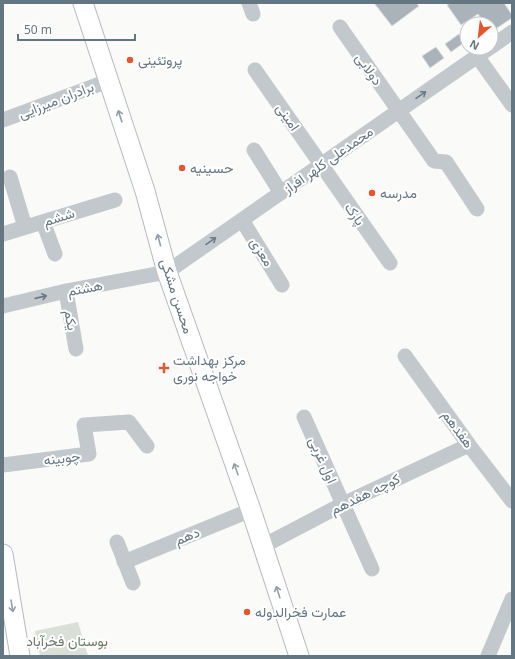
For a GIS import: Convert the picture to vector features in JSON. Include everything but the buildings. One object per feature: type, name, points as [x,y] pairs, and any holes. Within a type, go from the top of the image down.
[{"type":"main road","name":"محسن مشکی","points":[[83,3],[145,191],[167,272],[299,656]]},
{"type":"main road","points":[[3,554],[20,656]]},
{"type":"street","name":"دولابی","points":[[340,27],[434,161],[446,162],[477,208]]},
{"type":"street","name":"محمدعلی کلهر افراز","points":[[499,41],[512,32]]},
{"type":"street","name":"محمدعلی کلهر افراز","points":[[167,272],[477,56]]},
{"type":"street","points":[[489,56],[512,105]]},
{"type":"street","name":"امینی","points":[[256,70],[321,165]]},
{"type":"street","name":"برادران میرزایی","points":[[3,120],[108,81]]},
{"type":"street","points":[[254,150],[281,193]]},
{"type":"street","name":"پارک","points":[[321,165],[390,263]]},
{"type":"street","points":[[10,177],[25,227]]},
{"type":"street","name":"ششم","points":[[3,234],[115,200]]},
{"type":"street","name":"معزی","points":[[242,220],[282,285]]},
{"type":"street","points":[[43,222],[55,254]]},
{"type":"street","name":"هشتم","points":[[3,306],[66,291],[167,272]]},
{"type":"street","name":"یکم","points":[[66,291],[76,349]]},
{"type":"street","name":"هفدهم","points":[[405,356],[469,445],[512,501]]},
{"type":"street","name":"اول غربی","points":[[304,417],[372,569]]},
{"type":"street","name":"چوبینه","points":[[3,465],[89,454],[84,425],[129,422],[147,446]]},
{"type":"street","name":"کوچه هفدهم","points":[[262,546],[343,504],[469,445]]},
{"type":"street","name":"دهم","points":[[124,562],[250,510]]},
{"type":"street","points":[[116,542],[133,583]]},
{"type":"street","points":[[493,653],[512,599]]},
{"type":"green space","name":"بوستان فخرآباد","points":[[78,622],[88,656],[40,656],[35,631]]},
{"type":"place","name":"پروتئینی","points":[[130,60]]},
{"type":"place","name":"حسینیه","points":[[182,168]]},
{"type":"place","name":"مدرسه","points":[[372,193]]},
{"type":"place","name":"مرکز بهداشت خواجه نوری","points":[[164,368]]},
{"type":"place","name":"عمارت فخرالدوله","points":[[247,612]]}]
